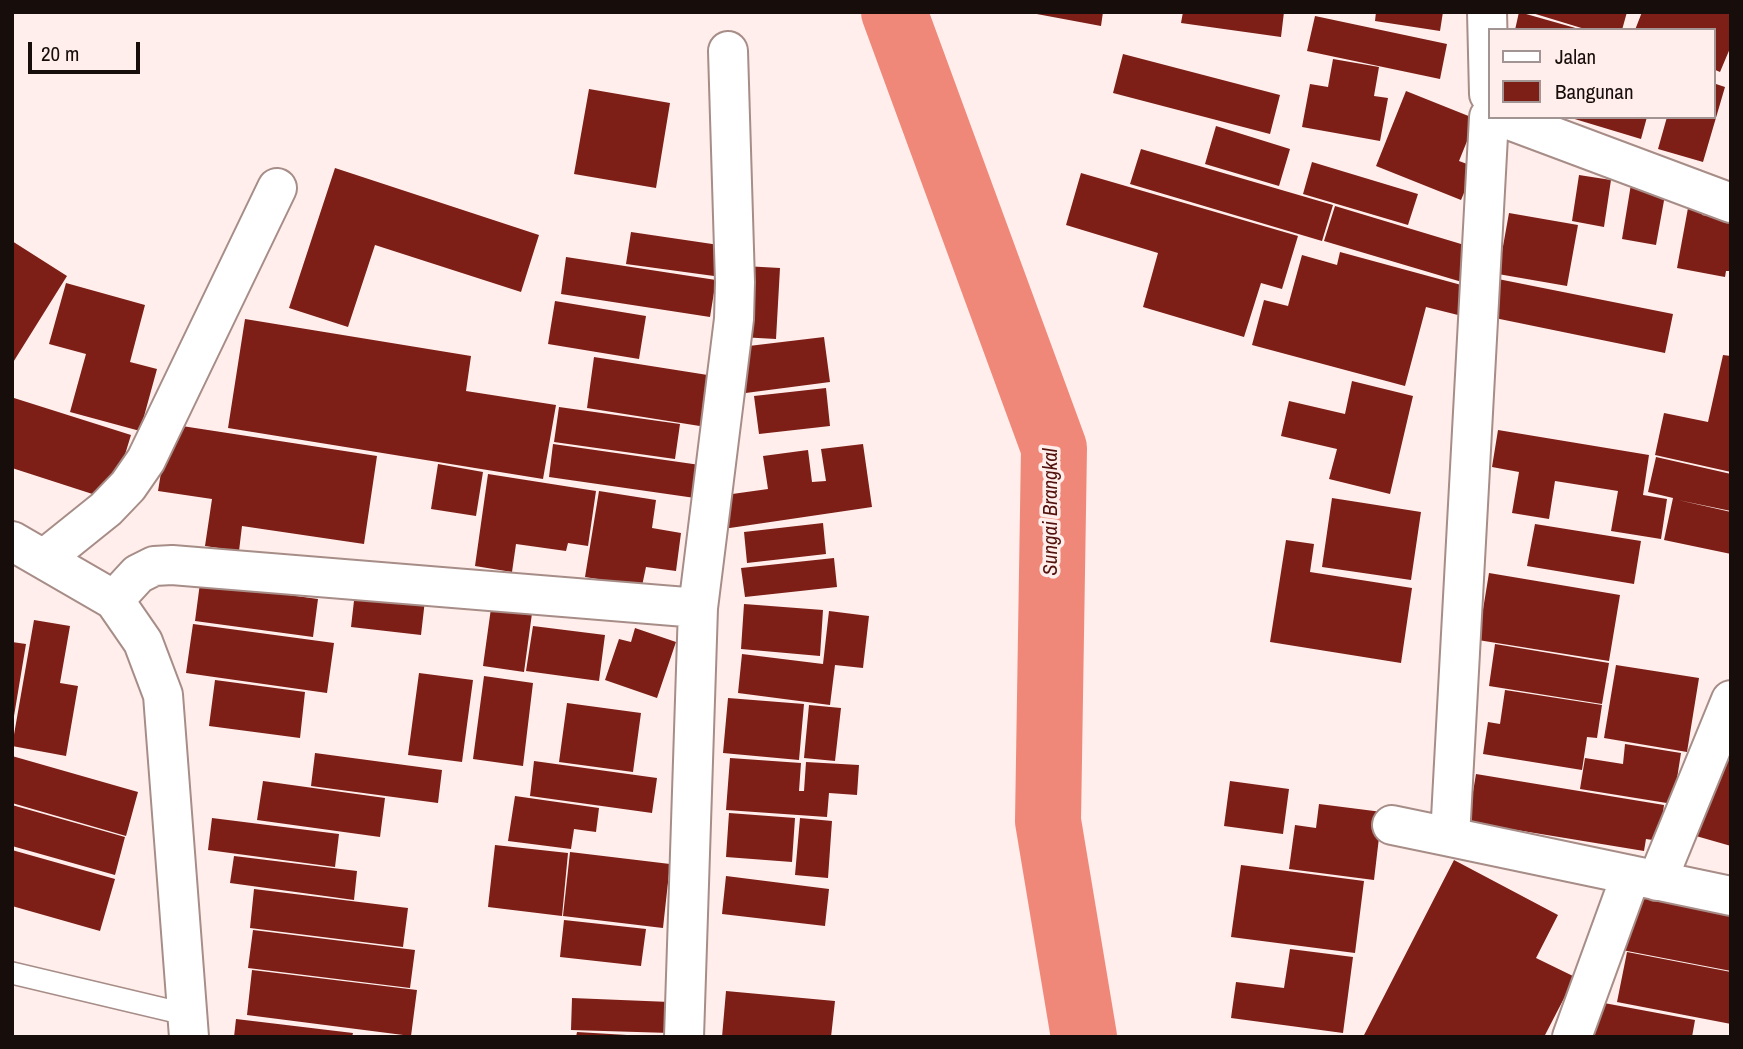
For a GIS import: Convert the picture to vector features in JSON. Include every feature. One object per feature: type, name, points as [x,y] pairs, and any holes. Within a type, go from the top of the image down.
[{"type":"street","points":[[684,1037],[698,608],[734,319],[728,51]]},
{"type":"street","points":[[1450,837],[1489,119]]},
{"type":"street","points":[[1506,119],[1731,203]]},
{"type":"street","points":[[28,550],[106,509],[128,486],[146,460],[277,188]]},
{"type":"street","points":[[28,550],[114,600],[143,642],[163,695],[189,1026]]},
{"type":"street","points":[[114,600],[138,574],[155,566],[172,565],[698,608]]},
{"type":"street","points":[[1572,1037],[1644,878],[1731,700]]},
{"type":"street","points":[[1392,825],[1731,896]]},
{"type":"lane","points":[[12,973],[189,1026]]},
{"type":"building","points":[[1026,12],[1103,12],[1101,26]]},
{"type":"building","points":[[1183,12],[1284,12],[1281,37],[1181,23]]},
{"type":"building","points":[[1376,12],[1443,12],[1440,31],[1375,21]]},
{"type":"building","points":[[1519,12],[1575,28],[1515,28]]},
{"type":"building","points":[[1529,12],[1627,12],[1623,28],[1581,28]]},
{"type":"building","points":[[1642,12],[1731,12],[1731,46],[1720,72],[1715,70],[1715,28],[1636,28]]},
{"type":"building","points":[[1315,16],[1447,44],[1440,79],[1307,51]]},
{"type":"building","points":[[1123,54],[1280,95],[1270,134],[1113,93]]},
{"type":"building","points":[[1333,59],[1379,67],[1374,96],[1388,98],[1380,141],[1302,127],[1310,84],[1328,87]]},
{"type":"building","points":[[1715,84],[1725,87],[1703,162],[1658,149],[1666,119],[1715,119]]},
{"type":"building","points":[[589,89],[670,103],[656,188],[574,174]]},
{"type":"building","points":[[1406,91],[1476,119],[1459,161],[1475,167],[1461,200],[1376,166]]},
{"type":"building","points":[[1575,119],[1646,119],[1641,139]]},
{"type":"building","points":[[1216,126],[1290,149],[1279,186],[1205,164]]},
{"type":"building","points":[[1141,149],[1333,205],[1322,241],[1130,184]]},
{"type":"building","points":[[1312,162],[1418,194],[1408,225],[1303,194]]},
{"type":"building","points":[[335,168],[539,235],[521,292],[375,245],[348,327],[289,308]]},
{"type":"building","points":[[1081,173],[1298,236],[1282,289],[1261,283],[1244,337],[1143,307],[1158,253],[1066,225]]},
{"type":"building","points":[[1579,175],[1611,180],[1604,227],[1572,221]]},
{"type":"building","points":[[1632,178],[1665,195],[1656,245],[1622,239]]},
{"type":"building","points":[[1690,197],[1705,200],[1702,215],[1731,220],[1731,271],[1726,271],[1725,277],[1677,268]]},
{"type":"building","points":[[1335,206],[1471,247],[1462,282],[1324,241]]},
{"type":"building","points":[[1509,213],[1578,225],[1567,286],[1498,274]]},
{"type":"building","points":[[631,232],[719,245],[714,276],[626,264]]},
{"type":"building","points":[[12,241],[67,276],[12,364]]},
{"type":"building","points":[[1340,252],[1465,286],[1458,315],[1426,307],[1405,386],[1252,345],[1264,300],[1288,306],[1302,255],[1337,265]]},
{"type":"building","points":[[566,257],[716,280],[710,317],[561,294]]},
{"type":"building","points":[[744,266],[780,268],[776,339],[740,337]]},
{"type":"building","points":[[1498,279],[1673,314],[1665,353],[1490,317]]},
{"type":"building","points":[[66,283],[145,305],[130,362],[157,369],[140,431],[70,412],[86,354],[49,344]]},
{"type":"building","points":[[555,301],[646,316],[639,359],[548,344]]},
{"type":"building","points":[[245,319],[471,356],[466,391],[556,405],[543,479],[228,428]]},
{"type":"building","points":[[824,337],[830,382],[738,394],[732,348]]},
{"type":"building","points":[[1723,355],[1731,356],[1731,472],[1655,455],[1664,413],[1708,422]]},
{"type":"building","points":[[594,357],[714,376],[706,427],[587,408]]},
{"type":"building","points":[[1352,381],[1413,396],[1390,494],[1329,479],[1337,449],[1281,436],[1289,401],[1345,414]]},
{"type":"building","points":[[826,388],[830,426],[759,434],[754,396]]},
{"type":"building","points":[[14,398],[131,435],[111,500],[12,468]]},
{"type":"building","points":[[559,407],[680,424],[675,459],[554,442]]},
{"type":"building","points":[[169,424],[377,456],[364,544],[242,526],[239,551],[205,546],[212,499],[158,491]]},
{"type":"building","points":[[1498,430],[1649,455],[1643,495],[1667,499],[1661,539],[1611,531],[1618,491],[1555,481],[1549,519],[1512,513],[1519,472],[1492,467]]},
{"type":"building","points":[[553,444],[700,465],[695,498],[549,477]]},
{"type":"building","points":[[863,444],[872,507],[723,529],[718,496],[768,489],[763,456],[808,450],[812,482],[826,481],[821,449]]},
{"type":"building","points":[[1656,457],[1731,474],[1731,511],[1678,500],[1731,512],[1731,554],[1664,540],[1673,498],[1648,492]]},
{"type":"building","points":[[438,464],[483,472],[476,516],[431,509]]},
{"type":"building","points":[[488,474],[596,491],[588,546],[568,543],[566,551],[516,544],[512,572],[475,566]]},
{"type":"building","points":[[599,491],[656,500],[652,528],[681,533],[676,571],[646,567],[642,586],[585,577]]},
{"type":"building","points":[[1332,498],[1421,512],[1411,580],[1322,567]]},
{"type":"building","points":[[823,523],[826,554],[747,563],[744,532]]},
{"type":"building","points":[[1535,524],[1641,541],[1634,584],[1527,566]]},
{"type":"building","points":[[1286,540],[1314,544],[1310,572],[1412,588],[1401,663],[1270,642]]},
{"type":"building","points":[[834,558],[837,587],[745,597],[741,568]]},
{"type":"building","points":[[1489,573],[1620,595],[1609,661],[1478,640]]},
{"type":"building","points":[[200,583],[318,599],[313,637],[195,621]]},
{"type":"building","points":[[355,592],[425,600],[421,635],[351,627]]},
{"type":"building","points":[[492,601],[533,606],[524,672],[483,666]]},
{"type":"building","points":[[744,604],[823,610],[820,656],[741,649]]},
{"type":"building","points":[[829,611],[869,616],[863,668],[835,665],[830,705],[738,693],[742,654],[823,664]]},
{"type":"building","points":[[34,620],[70,626],[60,683],[78,686],[66,756],[12,746]]},
{"type":"building","points":[[193,624],[334,643],[327,693],[186,673]]},
{"type":"building","points":[[533,626],[605,635],[599,681],[526,671]]},
{"type":"building","points":[[635,628],[676,642],[657,698],[605,680],[619,639],[631,642]]},
{"type":"building","points":[[12,642],[26,644],[14,716],[12,716]]},
{"type":"building","points":[[1495,644],[1609,663],[1602,704],[1489,686]]},
{"type":"building","points":[[1616,665],[1699,678],[1687,752],[1604,738]]},
{"type":"building","points":[[419,673],[473,680],[462,762],[408,755]]},
{"type":"building","points":[[484,676],[533,683],[523,766],[473,759]]},
{"type":"building","points":[[215,680],[305,692],[300,738],[209,726]]},
{"type":"building","points":[[1505,690],[1602,705],[1597,738],[1587,737],[1582,770],[1483,754],[1488,722],[1500,724]]},
{"type":"building","points":[[728,698],[804,704],[799,760],[723,753]]},
{"type":"building","points":[[567,703],[641,713],[633,772],[559,762]]},
{"type":"building","points":[[809,705],[841,708],[835,761],[804,758]]},
{"type":"building","points":[[1625,744],[1681,753],[1673,804],[1580,789],[1585,758],[1623,764]]},
{"type":"building","points":[[315,753],[442,770],[438,803],[311,786]]},
{"type":"building","points":[[1710,754],[1731,760],[1731,846],[1689,834]]},
{"type":"building","points":[[12,756],[138,792],[126,836],[12,803]]},
{"type":"building","points":[[730,758],[801,763],[799,791],[804,791],[806,762],[859,765],[857,795],[829,793],[827,817],[726,810]]},
{"type":"building","points":[[534,761],[657,778],[652,813],[530,796]]},
{"type":"building","points":[[1476,774],[1664,805],[1659,841],[1646,839],[1644,851],[1468,822]]},
{"type":"building","points":[[263,781],[385,798],[380,837],[257,820]]},
{"type":"building","points":[[1230,781],[1289,789],[1283,834],[1224,826]]},
{"type":"building","points":[[515,796],[599,808],[596,832],[574,829],[571,849],[508,841]]},
{"type":"building","points":[[1319,804],[1382,812],[1374,880],[1289,869],[1295,825],[1316,828]]},
{"type":"building","points":[[12,805],[125,837],[115,875],[12,846]]},
{"type":"building","points":[[729,813],[795,818],[792,862],[726,857]]},
{"type":"building","points":[[212,818],[339,834],[335,867],[208,850]]},
{"type":"building","points":[[800,818],[832,821],[828,878],[795,875]]},
{"type":"building","points":[[495,845],[568,853],[562,916],[488,907]]},
{"type":"building","points":[[12,850],[115,879],[100,931],[12,906]]},
{"type":"building","points":[[570,852],[670,864],[663,928],[563,916]]},
{"type":"building","points":[[234,856],[357,871],[354,900],[230,883]]},
{"type":"building","points":[[1454,860],[1558,915],[1536,958],[1575,977],[1544,1037],[1363,1037]]},
{"type":"building","points":[[1241,865],[1364,881],[1355,953],[1231,937]]},
{"type":"building","points":[[726,876],[829,889],[825,926],[722,914]]},
{"type":"building","points":[[254,889],[408,908],[403,947],[250,928]]},
{"type":"building","points":[[1633,892],[1731,910],[1731,971],[1622,950]]},
{"type":"building","points":[[564,920],[646,929],[641,966],[560,957]]},
{"type":"building","points":[[253,930],[415,950],[410,988],[248,968]]},
{"type":"building","points":[[1290,949],[1353,957],[1343,1033],[1231,1018],[1236,982],[1284,988]]},
{"type":"building","points":[[1627,952],[1731,972],[1731,1024],[1617,1002]]},
{"type":"building","points":[[252,970],[417,990],[411,1036],[247,1015]]},
{"type":"building","points":[[726,991],[835,1001],[831,1037],[722,1037]]},
{"type":"building","points":[[572,998],[670,1002],[670,1033],[571,1030]]},
{"type":"building","points":[[1604,1003],[1695,1020],[1692,1037],[1579,1037],[1585,1007],[1603,1011]]},
{"type":"building","points":[[236,1019],[353,1033],[352,1037],[234,1037]]},
{"type":"building","points":[[577,1032],[627,1035],[627,1037],[576,1037]]},
{"type":"waterway","name":"Sungai Brangkal","points":[[894,12],[1054,448],[1048,821],[1084,1037]]}]
